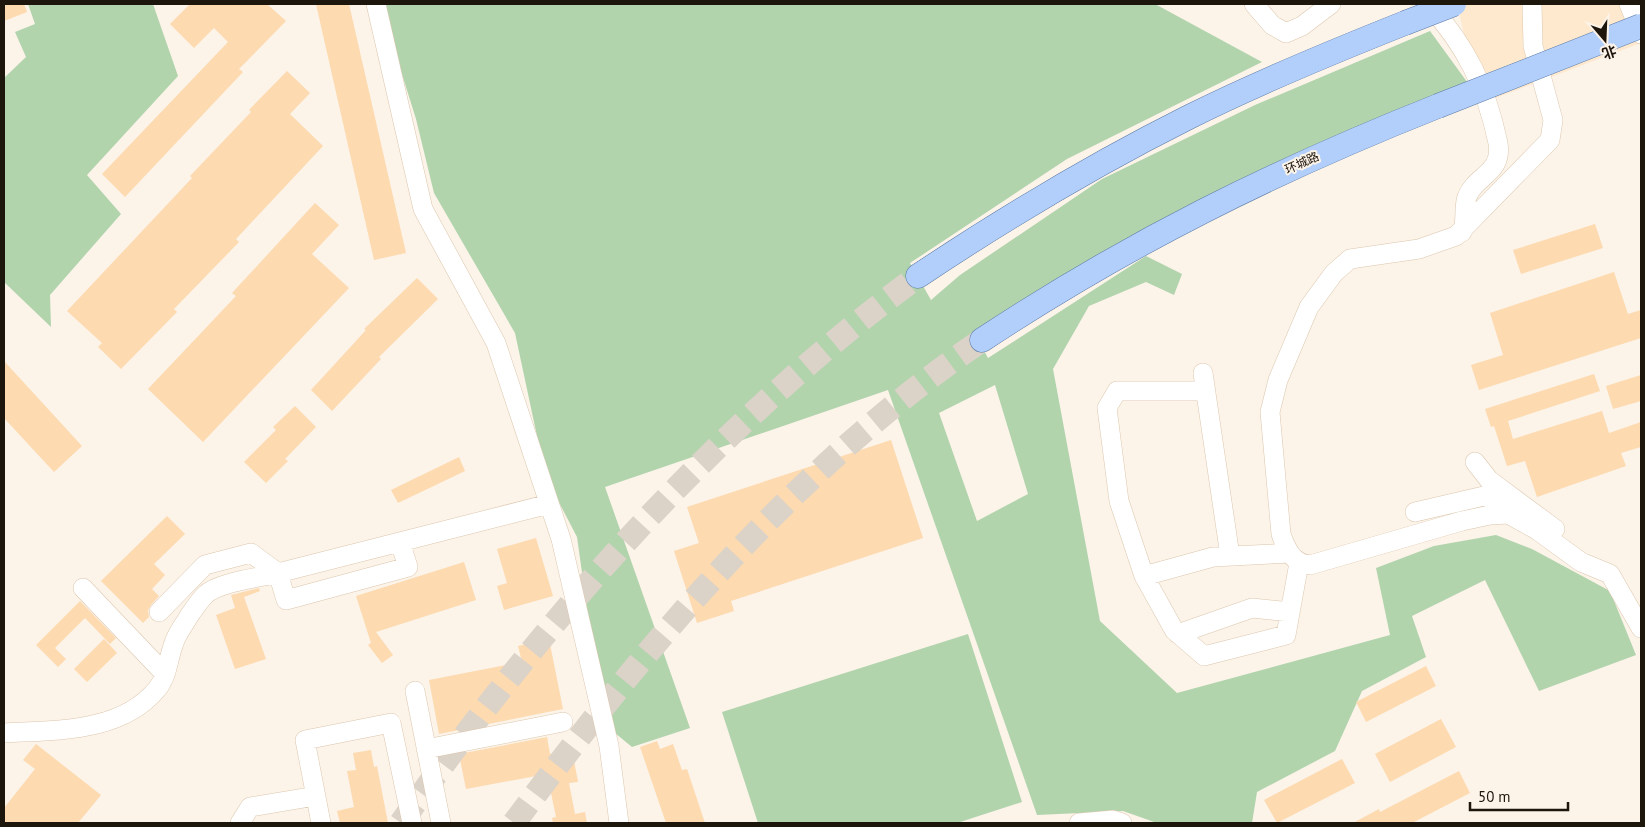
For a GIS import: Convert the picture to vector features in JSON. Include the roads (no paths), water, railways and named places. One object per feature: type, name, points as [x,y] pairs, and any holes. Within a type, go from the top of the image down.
[{"type":"main road","points":[[918,276],[1044,196],[1143,141],[1278,76],[1454,4]]},
{"type":"main road","name":"环城路","points":[[982,340],[1090,273],[1219,202],[1322,153],[1641,26]]},
{"type":"street","points":[[376,4],[423,209],[496,343],[561,539],[609,746],[619,823]]},
{"type":"street","points":[[1254,4],[1272,25],[1286,33],[1296,30],[1331,4]]},
{"type":"street","points":[[1428,4],[1449,28],[1473,64],[1494,125],[1500,150],[1495,166],[1467,196],[1462,232]]},
{"type":"street","points":[[1230,556],[1204,382],[1117,391],[1107,408],[1119,501],[1144,576],[1174,630],[1204,656],[1286,635],[1290,612],[1294,558],[1281,534],[1278,509],[1270,412],[1278,380],[1309,307],[1334,273],[1350,259],[1419,249],[1442,243],[1462,232],[1479,212],[1546,146],[1552,134],[1552,120],[1533,46],[1532,4]]},
{"type":"street","points":[[1629,4],[1641,34]]},
{"type":"street","points":[[1475,462],[1489,480],[1587,552],[1610,574],[1641,628]]},
{"type":"street","points":[[1416,512],[1484,496],[1527,508]]},
{"type":"street","points":[[4,733],[76,728],[115,718],[132,711],[159,688],[166,674],[174,642],[197,604],[206,594],[217,588],[549,504]]},
{"type":"street","points":[[1144,576],[1212,557],[1294,558],[1316,564],[1462,521],[1490,515],[1508,514],[1543,534],[1581,562],[1610,574]]},
{"type":"street","points":[[159,612],[205,565],[251,553],[278,573],[286,600],[408,567],[400,542]]},
{"type":"street","points":[[83,588],[166,674]]},
{"type":"street","points":[[1178,634],[1252,608],[1290,612]]},
{"type":"street","points":[[415,690],[426,749],[435,822]]},
{"type":"street","points":[[426,749],[563,722]]},
{"type":"street","points":[[321,823],[304,740],[390,723],[412,823]]},
{"type":"street","points":[[240,823],[250,807],[316,796]]},
{"type":"street","points":[[1079,823],[1113,820],[1122,823]]},
{"type":"tunnel","points":[[401,823],[514,672],[575,599],[638,529],[703,461],[772,396],[843,334],[918,276]]},
{"type":"tunnel","points":[[514,823],[617,690],[671,625],[787,501],[849,444],[914,390],[982,340]]}]
